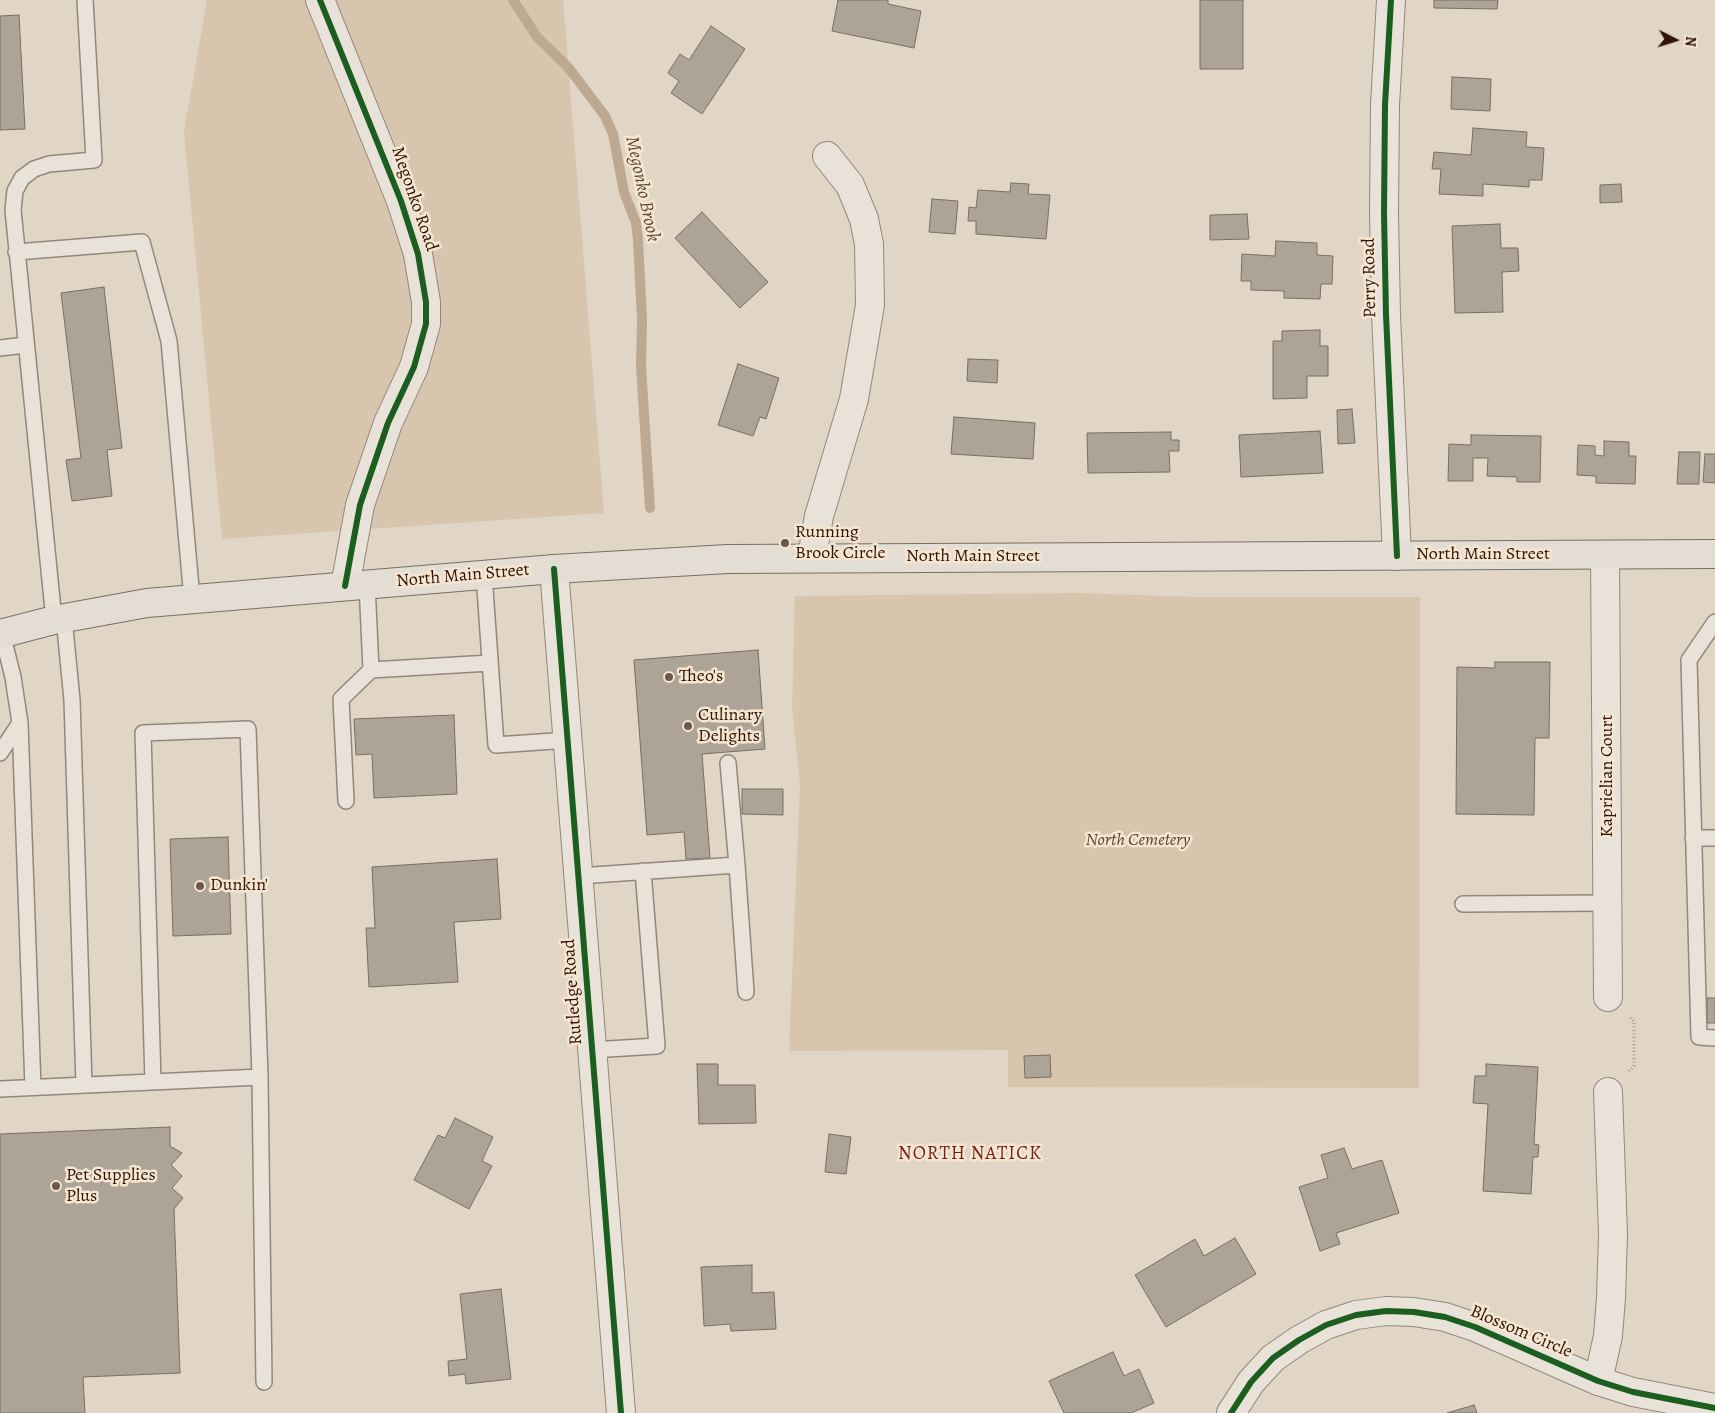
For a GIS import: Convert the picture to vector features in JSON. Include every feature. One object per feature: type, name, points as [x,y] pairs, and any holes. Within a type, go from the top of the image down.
[{"type":"main road","name":"North Main Street","points":[[1,628],[133,605],[192,599],[554,569],[728,559],[812,557],[1715,554]]},
{"type":"street","name":"Megonko Road","points":[[320,0],[402,201],[418,254],[426,302],[426,324],[414,367],[385,432],[360,505],[356,585]]},
{"type":"street","name":"Perry Road","points":[[1391,0],[1385,104],[1384,213],[1386,315],[1397,556]]},
{"type":"street","points":[[812,557],[821,509],[854,400],[866,335],[870,295],[869,244],[864,219],[850,185],[827,156]]},
{"type":"street","name":"Kaprielian Court","points":[[1605,555],[1608,997]]},
{"type":"street","name":"Rutledge Road","points":[[554,569],[622,1413]]},
{"type":"street","points":[[1598,1381],[1608,1336],[1611,1298],[1613,1234],[1608,1092]]},
{"type":"street","name":"Blossom Circle","points":[[1231,1413],[1250,1382],[1273,1358],[1298,1340],[1333,1322],[1356,1315],[1386,1311],[1422,1313],[1475,1327],[1598,1381],[1633,1392],[1715,1408]]},
{"type":"lane","points":[[84,0],[94,160],[49,164],[34,169],[22,178],[15,191],[13,210],[25,345],[59,619],[72,700],[84,1085]]},
{"type":"lane","points":[[16,252],[142,242],[169,341],[192,599]]},
{"type":"lane","points":[[0,348],[25,345]]},
{"type":"lane","points":[[484,575],[496,744],[568,740]]},
{"type":"lane","points":[[356,585],[371,670]]},
{"type":"lane","points":[[1715,622],[1689,660],[1698,1038],[1715,1038]]},
{"type":"lane","points":[[1,628],[13,677],[20,723],[33,1087]]},
{"type":"lane","points":[[346,801],[341,699],[371,670],[490,663]]},
{"type":"lane","points":[[0,753],[20,723]]},
{"type":"lane","points":[[153,1082],[143,733],[248,729],[260,1077],[264,1382]]},
{"type":"lane","points":[[728,763],[746,992]]},
{"type":"lane","points":[[1693,838],[1715,838]]},
{"type":"lane","points":[[579,876],[737,865]]},
{"type":"lane","points":[[592,1050],[657,1046],[644,872]]},
{"type":"lane","points":[[1463,904],[1608,902]]},
{"type":"lane","points":[[0,1089],[260,1077]]},
{"type":"path","points":[[1608,997],[1634,1021],[1634,1066],[1608,1092]]},
{"type":"green space","points":[[207,0],[563,0],[604,513],[222,539],[184,132]]},
{"type":"green space","name":"North Cemetery","points":[[1078,593],[1196,597],[1420,597],[1419,1088],[1008,1087],[1008,1050],[789,1051],[800,785],[792,707],[795,596]]},
{"type":"building","points":[[838,0],[888,0],[888,4],[921,11],[914,48],[832,31]]},
{"type":"building","points":[[1200,0],[1243,0],[1243,69],[1200,69]]},
{"type":"building","points":[[1434,0],[1498,0],[1497,9],[1434,8]]},
{"type":"building","points":[[19,15],[25,129],[0,130],[0,16]]},
{"type":"building","points":[[711,26],[745,49],[702,114],[671,93],[679,81],[668,73],[680,54],[689,60]]},
{"type":"building","points":[[1452,77],[1491,79],[1490,111],[1451,109]]},
{"type":"building","points":[[1473,128],[1527,132],[1526,147],[1544,148],[1542,180],[1529,180],[1529,187],[1483,184],[1483,196],[1439,194],[1441,169],[1432,169],[1434,152],[1471,155]]},
{"type":"building","points":[[1011,183],[1029,184],[1028,194],[1050,195],[1046,239],[976,234],[976,221],[968,221],[969,207],[976,208],[978,190],[1010,192]]},
{"type":"building","points":[[1621,184],[1622,202],[1600,203],[1600,185]]},
{"type":"building","points":[[932,199],[958,201],[955,234],[929,232]]},
{"type":"building","points":[[702,212],[768,282],[740,308],[675,238]]},
{"type":"building","points":[[1247,214],[1249,239],[1210,240],[1210,215]]},
{"type":"building","points":[[1500,224],[1501,248],[1518,248],[1519,271],[1502,272],[1503,312],[1455,313],[1452,226]]},
{"type":"building","points":[[1276,241],[1317,243],[1317,255],[1333,256],[1332,284],[1321,284],[1320,299],[1284,298],[1284,291],[1251,290],[1251,281],[1241,281],[1242,254],[1275,256]]},
{"type":"building","points":[[104,287],[122,448],[107,450],[112,496],[72,501],[66,460],[81,458],[61,293]]},
{"type":"building","points":[[1320,330],[1320,346],[1328,346],[1328,376],[1307,376],[1307,398],[1273,399],[1273,341],[1282,341],[1282,331]]},
{"type":"building","points":[[968,359],[998,360],[997,383],[967,381]]},
{"type":"building","points":[[738,364],[779,378],[766,419],[760,417],[753,436],[718,425]]},
{"type":"building","points":[[1352,409],[1355,443],[1338,444],[1337,410]]},
{"type":"building","points":[[954,417],[1035,423],[1033,459],[951,454]]},
{"type":"building","points":[[1320,431],[1323,473],[1241,477],[1239,435]]},
{"type":"building","points":[[1171,432],[1171,440],[1179,440],[1179,451],[1169,451],[1170,472],[1088,473],[1087,433]]},
{"type":"building","points":[[1471,435],[1541,436],[1540,482],[1517,482],[1517,477],[1487,476],[1488,458],[1473,458],[1473,481],[1448,481],[1449,444],[1471,445]]},
{"type":"building","points":[[1604,441],[1629,442],[1629,456],[1636,456],[1635,484],[1596,483],[1596,476],[1577,475],[1578,445],[1595,446],[1595,455],[1604,456]]},
{"type":"building","points":[[1679,452],[1700,452],[1699,484],[1677,484]]},
{"type":"building","points":[[1705,454],[1715,454],[1715,483],[1703,482]]},
{"type":"building","points":[[758,650],[765,749],[702,754],[710,858],[686,859],[684,832],[647,835],[634,660]]},
{"type":"building","points":[[1495,662],[1550,662],[1549,738],[1535,738],[1534,815],[1456,814],[1457,667],[1495,668]]},
{"type":"building","points":[[454,715],[457,794],[374,798],[372,754],[356,755],[354,719]]},
{"type":"building","points":[[742,789],[783,789],[783,815],[742,814]]},
{"type":"building","name":"Dunkin'","points":[[228,837],[231,934],[173,936],[170,839]]},
{"type":"building","points":[[497,859],[501,919],[454,922],[458,982],[369,987],[366,928],[375,928],[372,867]]},
{"type":"building","points":[[1707,998],[1715,998],[1715,1023],[1707,1023]]},
{"type":"building","points":[[1050,1055],[1051,1077],[1025,1078],[1024,1056]]},
{"type":"building","points":[[697,1064],[718,1064],[718,1085],[755,1085],[756,1123],[699,1124]]},
{"type":"building","points":[[1486,1064],[1538,1067],[1534,1144],[1539,1145],[1538,1157],[1533,1157],[1531,1194],[1483,1191],[1488,1104],[1473,1103],[1475,1076],[1486,1076]]},
{"type":"building","points":[[455,1118],[493,1137],[482,1161],[492,1166],[469,1209],[414,1180],[438,1135],[445,1138]]},
{"type":"building","points":[[170,1127],[170,1146],[182,1153],[171,1165],[182,1176],[172,1188],[183,1198],[174,1209],[180,1373],[83,1377],[85,1413],[0,1413],[0,1134]]},
{"type":"building","points":[[829,1134],[851,1137],[846,1174],[825,1172]]},
{"type":"building","points":[[1344,1148],[1352,1169],[1382,1160],[1399,1213],[1336,1233],[1340,1244],[1320,1251],[1299,1187],[1328,1178],[1321,1155]]},
{"type":"building","points":[[1235,1238],[1256,1274],[1166,1327],[1135,1275],[1195,1239],[1204,1256]]},
{"type":"building","points":[[752,1265],[752,1293],[774,1292],[776,1329],[731,1331],[730,1324],[704,1326],[701,1267]]},
{"type":"building","points":[[501,1289],[511,1379],[466,1384],[465,1374],[449,1376],[448,1361],[467,1359],[460,1294]]},
{"type":"building","points":[[1113,1352],[1124,1376],[1139,1369],[1154,1403],[1131,1413],[1064,1413],[1049,1381]]},
{"type":"building","points":[[1474,1405],[1477,1413],[1447,1413]]},
{"type":"waterway","name":"Megonko Brook","points":[[513,0],[537,37],[568,67],[605,116],[613,134],[624,192],[636,223],[638,240],[642,320],[641,366],[650,508]]},
{"type":"cycle path","points":[[320,0],[401,201],[418,254],[426,302],[426,324],[414,367],[388,423],[360,505],[345,586]]},
{"type":"cycle path","points":[[1391,0],[1385,105],[1384,213],[1386,315],[1397,556]]},
{"type":"cycle path","points":[[554,569],[621,1413]]},
{"type":"cycle path","points":[[1231,1413],[1251,1382],[1273,1358],[1299,1340],[1326,1325],[1356,1315],[1386,1311],[1414,1312],[1445,1317],[1475,1327],[1598,1381],[1633,1392],[1715,1408]]},
{"type":"place","name":"Running Brook Circle","points":[[785,543]]},
{"type":"place","name":"Theo's","points":[[669,677]]},
{"type":"place","name":"Culinary Delights","points":[[688,726]]},
{"type":"place","name":"Dunkin'","points":[[200,886]]},
{"type":"place","name":"Pet Supplies Plus","points":[[56,1186]]},
{"type":"district","name":"NORTH NATICK","points":[[970,1154]]}]
